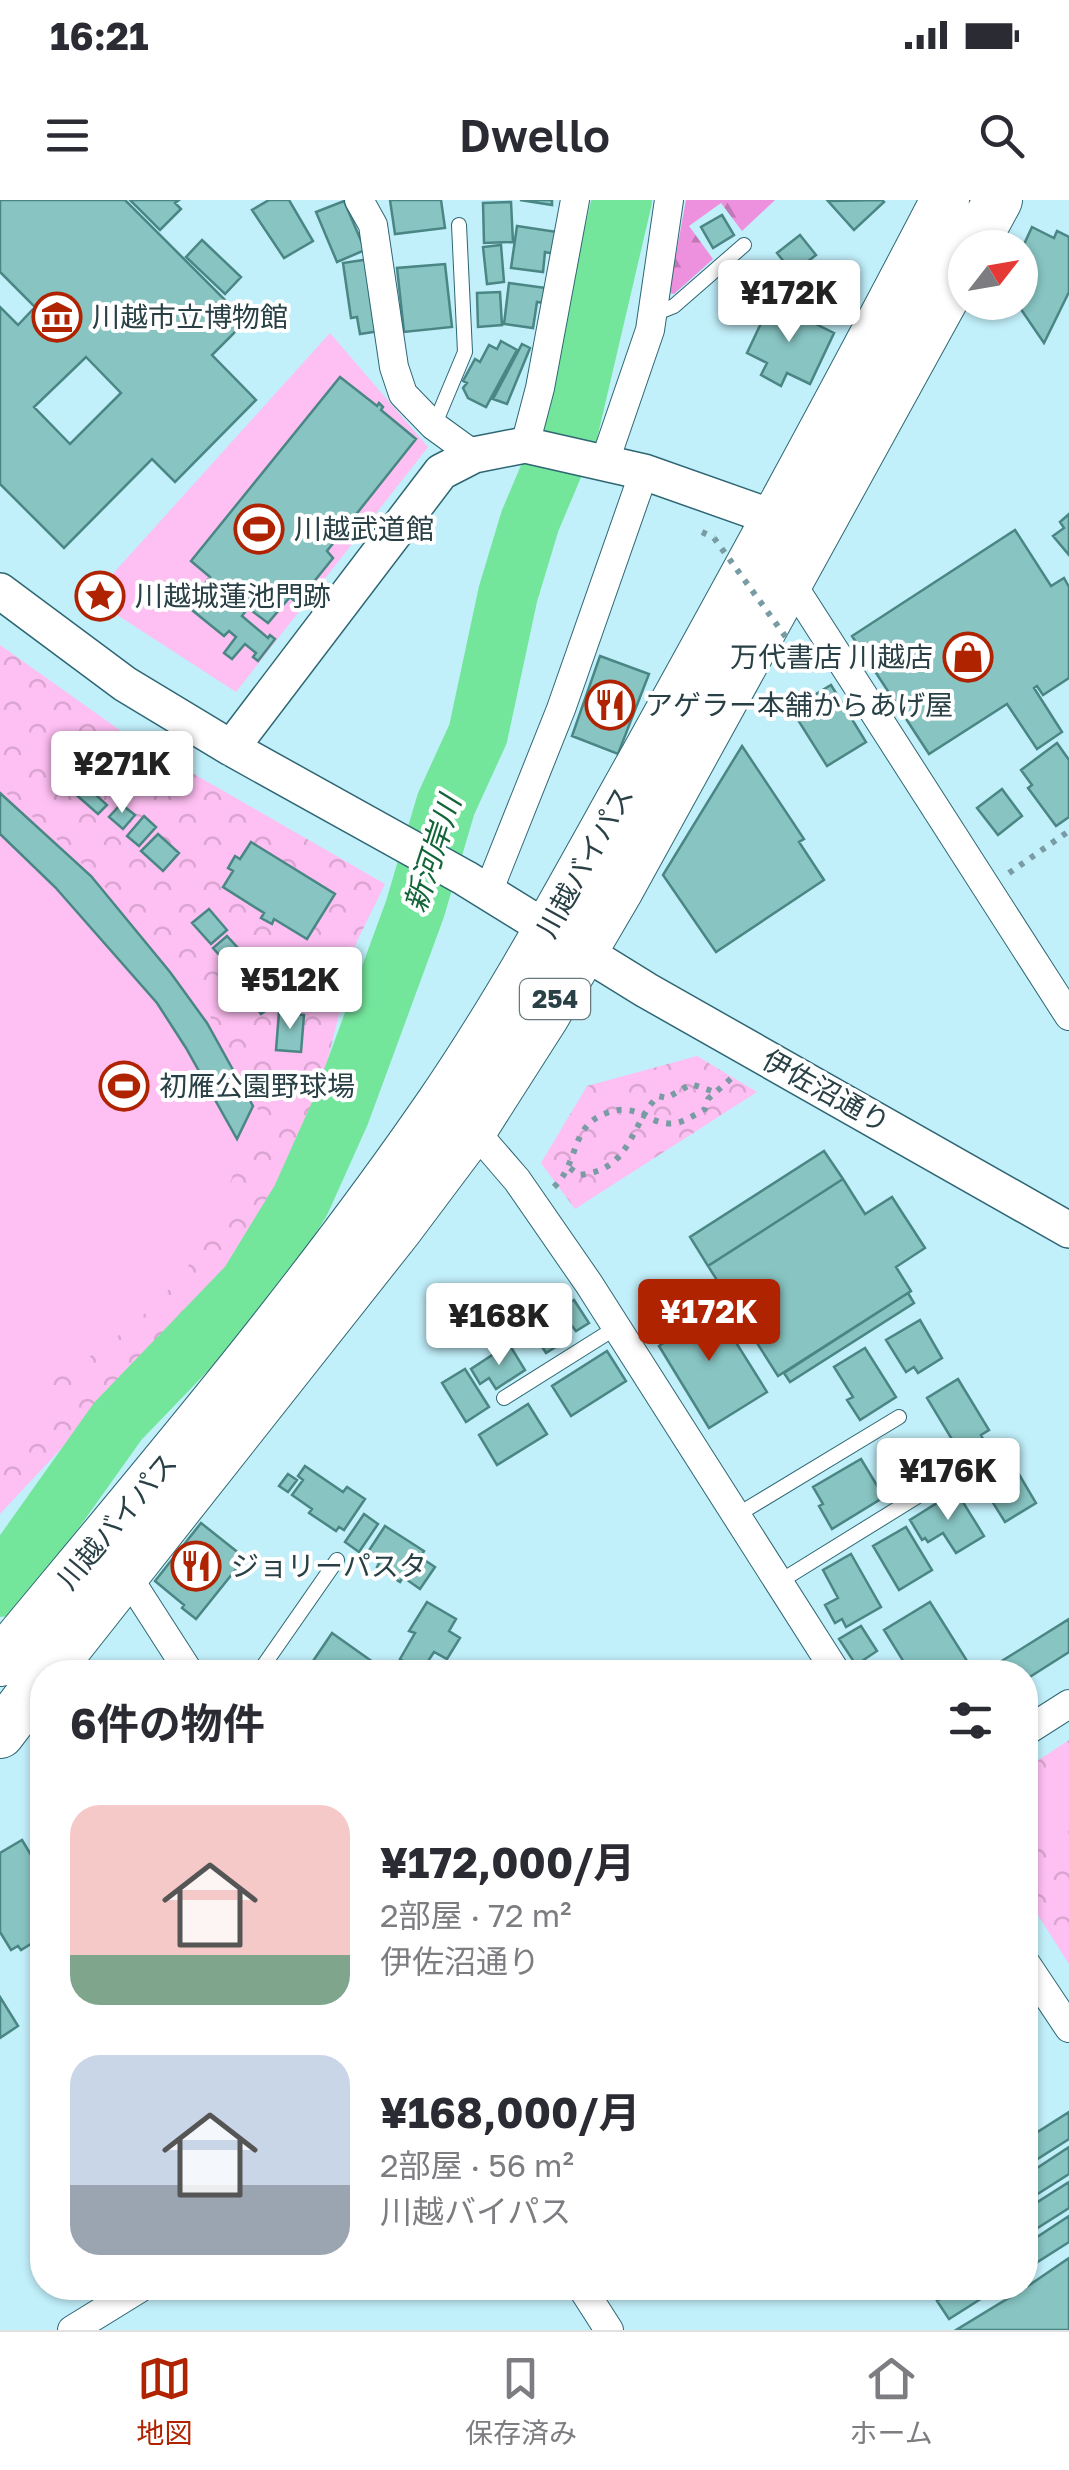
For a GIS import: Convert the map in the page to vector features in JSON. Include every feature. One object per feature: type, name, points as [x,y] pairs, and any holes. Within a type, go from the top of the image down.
[{"type":"highway","name":"川越バイパス","points":[[58,1660],[473,1128],[777,519],[945,200]]},
{"type":"highway","points":[[982,230],[998,200]]},
{"type":"highway","name":"川越バイパス","points":[[0,1662],[176,1450],[565,941],[790,581],[948,292]]},
{"type":"highway","points":[[0,1734],[30,1695]]},
{"type":"street","points":[[359,200],[374,225],[394,366],[403,394],[434,426],[474,456]]},
{"type":"street","points":[[524,445],[540,388],[575,200]]},
{"type":"street","points":[[605,461],[650,330],[669,200]]},
{"type":"street","points":[[231,748],[441,472],[474,456],[524,445],[605,461],[777,519]]},
{"type":"street","points":[[477,885],[560,709],[644,472]]},
{"type":"street","points":[[790,581],[1069,1016]]},
{"type":"street","name":"伊佐沼通り","points":[[0,591],[125,684],[231,748],[477,885],[565,941],[1069,1230]]},
{"type":"street","points":[[473,1128],[517,1180],[617,1327],[828,1660]]},
{"type":"street","points":[[126,1574],[181,1660]]},
{"type":"street","points":[[1038,1724],[1069,1704]]},
{"type":"street","points":[[1038,1982],[1069,2028]]},
{"type":"street","points":[[72,2330],[121,2300]]},
{"type":"street","points":[[590,2300],[609,2330]]},
{"type":"lane","points":[[434,426],[465,352],[459,225]]},
{"type":"lane","points":[[652,314],[674,306],[744,245]]},
{"type":"lane","points":[[504,1398],[617,1327]]},
{"type":"lane","points":[[736,1515],[899,1417]]},
{"type":"lane","points":[[778,1582],[939,1483]]},
{"type":"lane","points":[[268,1660],[338,1560]]},
{"type":"path","points":[[714,538],[796,651]]},
{"type":"path","points":[[987,888],[1069,831]]},
{"type":"path","points":[[550,1190],[570,1168],[573,1147],[599,1116],[626,1108],[678,1123],[705,1109],[715,1092],[736,1074]]},
{"type":"path","points":[[570,1168],[579,1175],[604,1170],[631,1142],[648,1106],[658,1096],[667,1098],[692,1084],[715,1092]]},
{"type":"green space","points":[[686,200],[775,200],[742,231],[721,203],[689,226],[713,259],[674,294],[669,293]]},
{"type":"green space","name":"川越武道館","points":[[330,333],[428,447],[236,692],[91,598]]},
{"type":"green space","points":[[0,645],[128,736],[385,884],[357,941],[320,1091],[269,1225],[211,1301],[170,1332],[0,1514]]},
{"type":"green space","name":"初雁公園野球場","points":[[0,788],[97,879],[184,980],[233,1054],[261,1117],[239,1158],[215,1222],[180,1277],[119,1335],[50,1382],[60,1419],[0,1445]]},
{"type":"green space","points":[[697,1056],[757,1092],[575,1209],[541,1163],[587,1086]]},
{"type":"green space","points":[[1069,1740],[1069,1964],[1038,1915],[1038,1760]]},
{"type":"green space","points":[[1069,1765],[1069,1831],[1043,1848],[1038,1840],[1038,1785]]},
{"type":"building","name":"川越市立博物館","points":[[0,200],[125,200],[246,321],[212,355],[256,400],[175,482],[152,459],[64,548],[0,484],[0,307],[18,325],[35,307],[0,272]],"holes":[[[86,357],[121,393],[70,444],[34,407]]]},
{"type":"building","points":[[130,200],[179,200],[175,203],[181,209],[160,230]]},
{"type":"building","points":[[269,200],[289,200],[313,241],[284,258],[252,210]]},
{"type":"building","points":[[390,200],[441,200],[445,228],[395,234]]},
{"type":"building","points":[[520,200],[552,200],[552,205]]},
{"type":"building","points":[[882,200],[854,230],[828,201]]},
{"type":"building","points":[[344,201],[365,250],[337,262],[316,212]]},
{"type":"building","points":[[511,202],[513,242],[484,243],[483,203]]},
{"type":"building","points":[[722,215],[734,235],[713,248],[701,227]]},
{"type":"building","points":[[517,226],[557,232],[554,254],[545,252],[543,272],[511,268]]},
{"type":"building","points":[[1038,230],[1054,238],[1057,231],[1069,237],[1069,292],[1044,343],[1028,320],[1038,320]]},
{"type":"building","points":[[800,235],[816,255],[793,273],[777,253]]},
{"type":"building","points":[[202,240],[241,277],[225,294],[186,257]]},
{"type":"building","points":[[501,245],[504,282],[487,284],[483,247]]},
{"type":"building","points":[[370,259],[380,331],[360,334],[357,317],[351,318],[343,263]]},
{"type":"building","points":[[445,264],[452,327],[404,332],[397,268]]},
{"type":"building","points":[[509,283],[546,288],[544,303],[537,302],[533,328],[504,324]]},
{"type":"building","points":[[500,292],[502,325],[478,327],[477,293]]},
{"type":"building","points":[[771,302],[834,333],[810,384],[787,373],[781,386],[761,375],[767,363],[747,353]]},
{"type":"building","points":[[501,341],[517,350],[486,407],[468,398],[463,388],[467,383],[463,381],[475,359],[480,362],[489,345],[497,349]]},
{"type":"building","points":[[522,344],[530,348],[507,404],[493,399]]},
{"type":"building","name":"川越武道館","points":[[340,377],[377,406],[379,403],[381,410],[416,439],[327,551],[333,558],[304,594],[303,601],[297,603],[290,597],[268,623],[248,608],[242,616],[268,638],[270,635],[275,639],[258,661],[253,657],[256,653],[245,644],[232,659],[224,653],[236,637],[229,631],[224,636],[187,606],[210,577],[191,561]]},
{"type":"building","points":[[1069,514],[1069,555],[1053,536],[1064,528],[1060,522]]},
{"type":"building","name":"万代書店 川越店","points":[[1015,530],[1051,586],[1064,578],[1069,587],[1069,678],[1043,695],[1037,686],[1034,688],[1062,732],[1037,749],[1007,704],[929,754],[852,636]]},
{"type":"building","name":"アゲラー本舗からあげ屋","points":[[600,656],[649,674],[618,754],[572,736]]},
{"type":"building","points":[[831,685],[866,742],[827,766],[791,709]]},
{"type":"building","points":[[1057,743],[1069,760],[1069,817],[1056,826],[1028,788],[1032,785],[1021,770]]},
{"type":"building","name":"万代書店 川越店","points":[[742,746],[804,839],[799,842],[824,880],[716,952],[663,875]]},
{"type":"building","points":[[74,775],[107,805],[98,814],[64,784]]},
{"type":"building","points":[[1002,789],[1022,816],[998,835],[977,808]]},
{"type":"building","points":[[0,793],[91,876],[207,1023],[253,1106],[237,1139],[157,1003],[55,887],[0,834]]},
{"type":"building","points":[[121,804],[135,815],[123,829],[109,817]]},
{"type":"building","points":[[144,816],[156,827],[139,846],[127,836]]},
{"type":"building","points":[[158,834],[179,853],[163,871],[141,851]]},
{"type":"building","points":[[251,842],[335,894],[307,939],[274,919],[272,924],[261,918],[264,913],[223,887],[233,871],[228,868],[235,856],[240,859]]},
{"type":"building","points":[[209,909],[227,930],[211,944],[192,923]]},
{"type":"building","points":[[227,936],[237,947],[223,959],[213,948]]},
{"type":"building","points":[[255,950],[287,996],[261,1014],[229,967]]},
{"type":"building","points":[[279,1012],[304,1015],[301,1052],[276,1050]]},
{"type":"building","points":[[824,1151],[843,1179],[708,1266],[690,1237]]},
{"type":"building","points":[[843,1179],[865,1214],[892,1197],[925,1248],[896,1267],[911,1291],[778,1376],[708,1266]]},
{"type":"building","points":[[908,1293],[914,1303],[790,1382],[784,1373]]},
{"type":"building","points":[[574,1300],[589,1323],[576,1331],[572,1326],[567,1330],[571,1337],[546,1353],[530,1328]]},
{"type":"building","points":[[684,1300],[697,1320],[715,1309],[767,1392],[709,1428],[659,1346],[672,1337],[659,1316]]},
{"type":"building","points":[[920,1320],[942,1358],[918,1373],[914,1367],[906,1372],[886,1340]]},
{"type":"building","points":[[509,1344],[525,1370],[496,1389],[489,1378],[480,1384],[471,1369]]},
{"type":"building","points":[[865,1348],[896,1397],[860,1420],[847,1400],[853,1397],[834,1367]]},
{"type":"building","points":[[607,1351],[626,1381],[571,1416],[552,1386]]},
{"type":"building","points":[[465,1369],[489,1407],[466,1422],[442,1383]]},
{"type":"building","points":[[958,1379],[989,1430],[981,1435],[986,1445],[975,1451],[971,1444],[959,1451],[927,1398]]},
{"type":"building","points":[[528,1404],[547,1434],[497,1465],[479,1435]]},
{"type":"building","points":[[1007,1454],[1036,1503],[1005,1522],[975,1474]]},
{"type":"building","points":[[861,1459],[884,1497],[832,1529],[813,1487]]},
{"type":"building","points":[[305,1466],[343,1492],[347,1487],[365,1499],[344,1530],[339,1527],[336,1531],[309,1513],[312,1509],[292,1495],[303,1480],[298,1476]]},
{"type":"building","points":[[288,1474],[297,1480],[288,1492],[279,1486]]},
{"type":"building","points":[[956,1491],[984,1536],[956,1553],[943,1533],[928,1542],[922,1540],[910,1520]]},
{"type":"building","points":[[364,1514],[378,1524],[359,1552],[345,1542]]},
{"type":"building","points":[[201,1523],[245,1558],[196,1619],[155,1581]]},
{"type":"building","points":[[385,1526],[424,1551],[420,1557],[435,1567],[420,1589],[377,1567],[380,1561],[368,1552]]},
{"type":"building","points":[[906,1527],[932,1570],[899,1590],[873,1546]]},
{"type":"building","points":[[851,1554],[881,1607],[846,1627],[842,1619],[835,1623],[825,1605],[838,1598],[823,1570]]},
{"type":"building","points":[[427,1602],[456,1619],[449,1631],[460,1638],[447,1659],[434,1652],[429,1660],[402,1660],[415,1633],[409,1631]]},
{"type":"building","points":[[930,1602],[966,1660],[903,1660],[884,1630]]},
{"type":"building","points":[[1069,1619],[1069,1652],[1038,1672],[1038,1660],[1003,1660]]},
{"type":"building","points":[[861,1626],[877,1651],[864,1660],[853,1660],[839,1639]]},
{"type":"building","points":[[332,1633],[370,1660],[314,1660]]},
{"type":"building","points":[[22,1840],[30,1853],[30,1944],[21,1950],[18,1946],[11,1950],[0,1932],[0,1853]]},
{"type":"building","points":[[0,1997],[18,2026],[0,2038]]},
{"type":"building","points":[[1069,2112],[1069,2139],[1038,2159],[1038,2132]]},
{"type":"building","points":[[1069,2147],[1069,2174],[1038,2194],[1038,2167]]},
{"type":"building","points":[[1069,2182],[1069,2208],[1038,2228],[1038,2202]]},
{"type":"building","points":[[1069,2216],[1069,2242],[1038,2262],[1038,2236]]},
{"type":"building","points":[[1069,2258],[1069,2330],[956,2330],[1005,2300],[1038,2300],[1038,2279]]},
{"type":"building","points":[[939,2300],[979,2300],[949,2319]]},
{"type":"waterway","name":"新河岸川","points":[[0,1587],[118,1421],[249,1285],[301,1200],[340,1113],[415,909],[446,804],[478,734],[508,594],[530,521],[568,431],[622,200]]},
{"type":"place","name":"川越市立博物館","points":[[57,317]]},
{"type":"place","name":"川越武道館","points":[[259,529]]},
{"type":"place","name":"川越城蓮池門跡","points":[[100,596]]},
{"type":"place","name":"万代書店 川越店","points":[[968,657]]},
{"type":"place","name":"アゲラー本舗からあげ屋","points":[[610,705]]},
{"type":"place","name":"初雁公園野球場","points":[[124,1086]]},
{"type":"place","name":"ジョリーパスタ","points":[[196,1566]]}]
